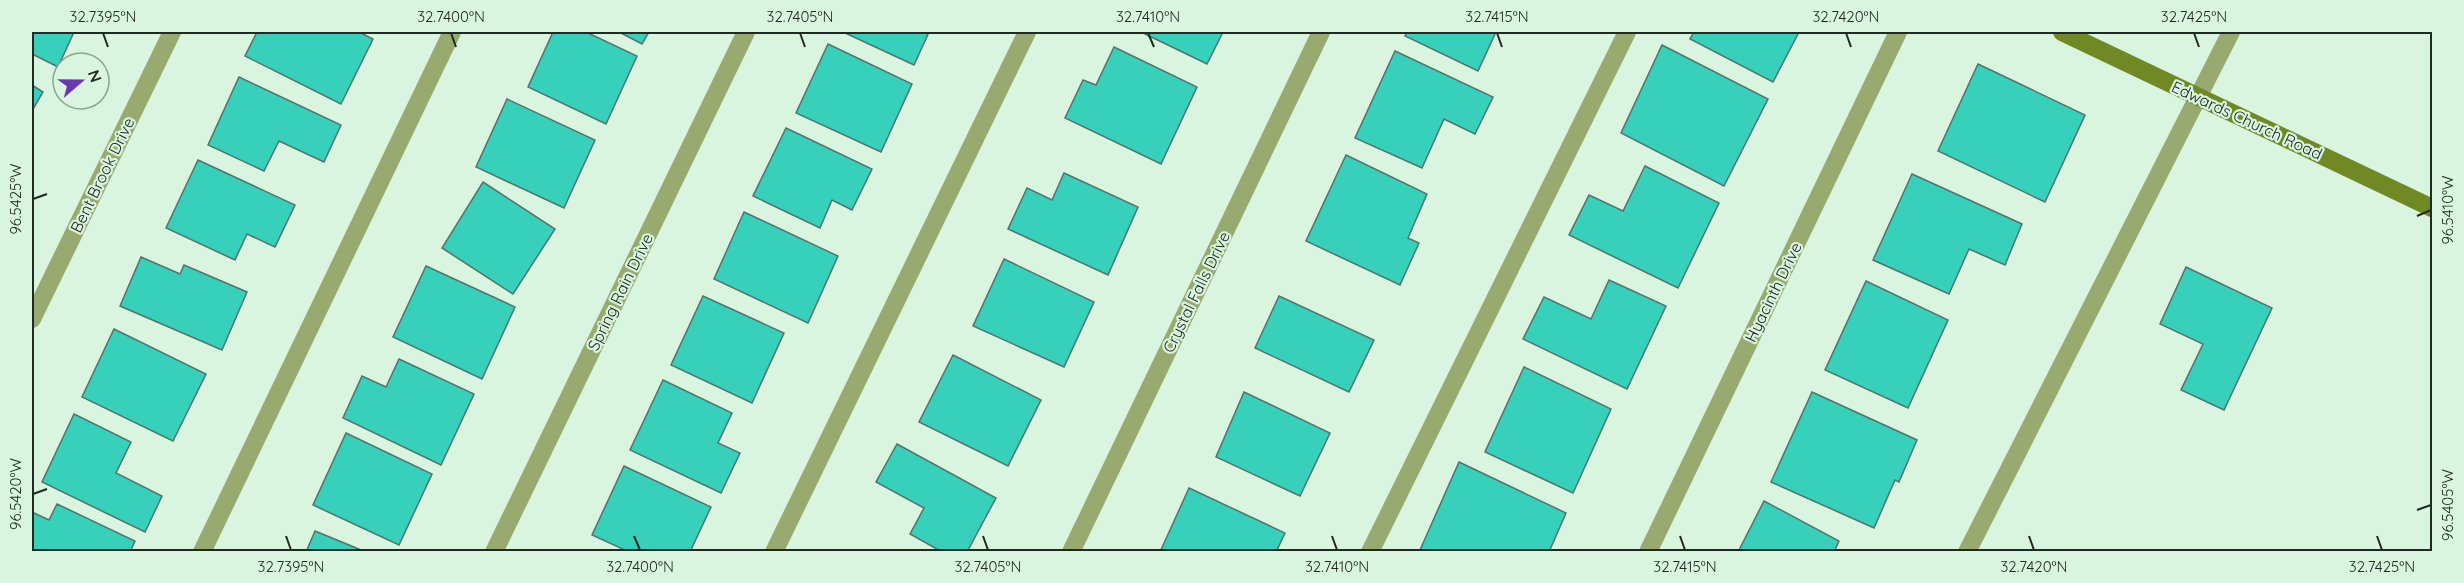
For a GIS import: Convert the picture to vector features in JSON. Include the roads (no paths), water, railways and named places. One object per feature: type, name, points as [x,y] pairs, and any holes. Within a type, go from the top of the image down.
[{"type":"street","name":"Bent Brook Drive","points":[[32,319],[172,32]]},
{"type":"street","points":[[202,552],[452,32]]},
{"type":"street","name":"Spring Rain Drive","points":[[494,552],[746,32]]},
{"type":"street","points":[[774,552],[1028,32]]},
{"type":"street","name":"Crystal Falls Drive","points":[[1071,552],[1321,32]]},
{"type":"street","points":[[1370,552],[1627,32]]},
{"type":"street","name":"Hyacinth Drive","points":[[1648,552],[1898,32]]},
{"type":"street","name":"Edwards Church Road","points":[[2062,32],[2433,208]]},
{"type":"street","points":[[1967,552],[2231,32]]}]
